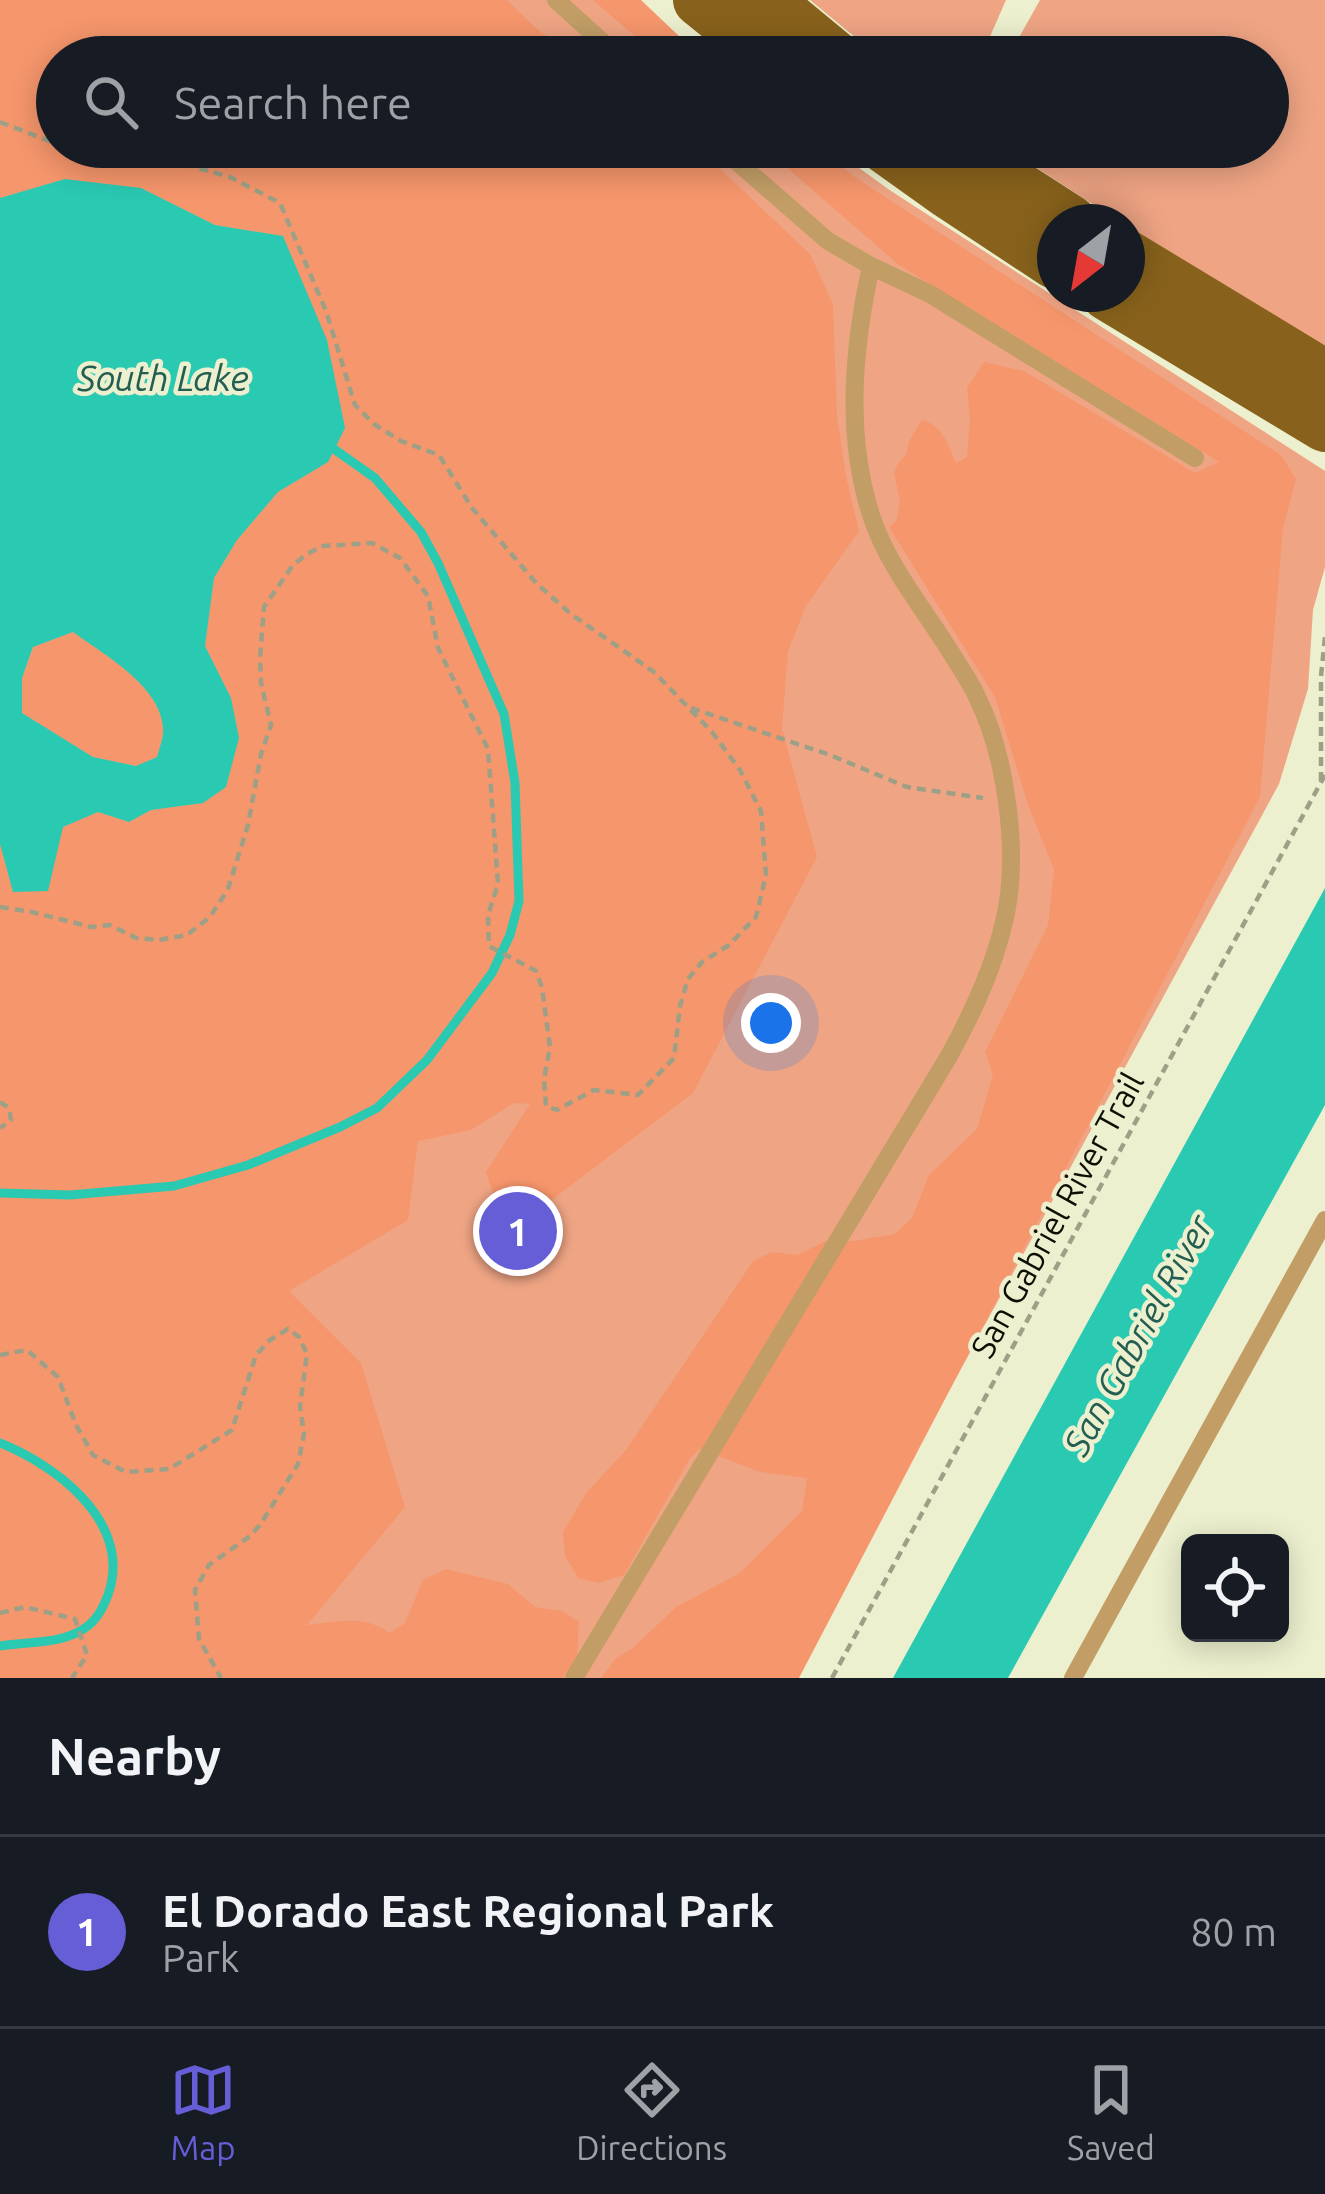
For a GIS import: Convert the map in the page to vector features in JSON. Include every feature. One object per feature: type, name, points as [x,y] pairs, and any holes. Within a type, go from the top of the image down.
[{"type":"main road","points":[[700,0],[745,36]]},
{"type":"main road","points":[[765,0],[809,36]]},
{"type":"main road","points":[[941,168],[1037,247]]},
{"type":"main road","points":[[948,168],[1037,207]]},
{"type":"main road","points":[[1145,268],[1325,377]]},
{"type":"main road","points":[[1138,312],[1325,425]]},
{"type":"lane","points":[[556,0],[596,36]]},
{"type":"lane","points":[[744,168],[812,229],[871,266],[930,294],[1196,458]]},
{"type":"lane","points":[[574,1678],[967,1024],[1005,918],[1009,884],[1006,801],[999,760],[978,699],[884,544],[867,500],[855,423],[860,317],[871,266]]},
{"type":"lane","points":[[1073,1678],[1325,1220]]},
{"type":"path","points":[[0,122],[36,136]]},
{"type":"path","points":[[0,908],[91,927],[110,925],[136,938],[159,940],[187,935],[210,917],[229,889],[271,725],[261,683],[264,607],[286,574],[307,554],[323,546],[372,543],[400,558],[428,596],[438,648],[488,749],[498,884],[488,915],[489,946],[536,970],[550,1047],[544,1078],[546,1106],[557,1110],[595,1090],[638,1095],[674,1058],[688,979],[757,917],[766,875],[761,811],[740,770],[712,732],[654,672],[537,584],[472,508],[439,454],[401,441],[355,405],[326,311],[280,203],[230,177],[198,168]]},
{"type":"path","points":[[1321,783],[1325,637]]},
{"type":"path","points":[[687,707],[830,755],[907,787],[1006,801]]},
{"type":"path","name":"San Gabriel River Trail","points":[[832,1678],[1325,775]]},
{"type":"path","points":[[0,1102],[9,1108],[11,1120],[0,1128]]},
{"type":"path","points":[[0,1355],[27,1350],[58,1377],[76,1425],[94,1455],[125,1472],[169,1469],[232,1430],[256,1355],[288,1329],[298,1337],[307,1354],[298,1464],[260,1525],[209,1565],[194,1590],[199,1640],[220,1678]]},
{"type":"path","points":[[0,1613],[25,1606],[75,1619],[87,1655],[72,1678]]},
{"type":"shaded area","points":[[0,0],[634,0],[679,36],[36,36],[36,168],[859,168],[1037,285],[1037,312],[1079,312],[1325,471],[1325,567],[1313,610],[1308,689],[1279,784],[793,1678],[0,1678]]},
{"type":"shaded area","points":[[0,0],[507,0],[547,36],[36,36],[36,168],[719,168],[810,254],[833,304],[837,415],[859,531],[806,606],[788,651],[782,729],[817,857],[693,1093],[525,1220],[498,1208],[486,1172],[530,1104],[514,1103],[471,1130],[418,1141],[408,1220],[289,1291],[361,1363],[405,1507],[307,1625],[360,1621],[389,1633],[405,1623],[423,1580],[446,1569],[508,1584],[535,1607],[562,1611],[579,1622],[577,1659],[562,1678],[0,1678],[0,844],[13,892],[63,827],[98,812],[129,822],[151,810],[202,803],[231,698],[205,646],[214,578],[237,540],[278,492],[328,462],[283,236],[215,225],[140,188],[65,179],[0,198]]},
{"type":"shaded area","points":[[593,0],[641,0],[679,36],[635,36]]},
{"type":"shaded area","points":[[810,0],[1006,0],[990,36],[854,36]]},
{"type":"shaded area","points":[[1040,0],[1325,0],[1325,350],[1145,237],[1145,204],[1092,204],[1037,168],[1289,168],[1289,36],[1020,36]]},
{"type":"shaded area","points":[[787,168],[843,168],[1037,296],[1037,312],[1062,312],[1281,455],[1296,479],[1283,528],[1260,797],[799,1678],[601,1678],[616,1658],[676,1607],[740,1573],[802,1511],[807,1478],[760,1472],[700,1449],[690,1458],[624,1575],[598,1583],[578,1578],[565,1556],[563,1532],[587,1492],[626,1450],[753,1261],[772,1252],[797,1255],[826,1241],[895,1234],[912,1218],[929,1175],[977,1129],[993,1075],[985,1052],[1048,925],[1054,869],[1029,808],[995,697],[889,527],[896,521],[900,502],[894,472],[909,441],[922,420],[940,431],[956,463],[967,457],[967,388],[984,362],[1024,371],[1195,473],[1219,462],[899,265]]},
{"type":"shaded area","points":[[73,632],[128,672],[152,698],[163,728],[157,757],[137,766],[93,757],[22,713],[22,678],[34,647]]},
{"type":"water","name":"South Lake","points":[[65,179],[141,188],[215,225],[283,236],[327,340],[345,428],[328,462],[278,492],[237,540],[214,578],[205,646],[231,698],[239,738],[226,787],[203,803],[151,810],[129,822],[98,812],[63,827],[48,891],[13,892],[0,844],[0,198]],"holes":[[[73,632],[128,672],[152,698],[163,728],[157,757],[136,766],[93,757],[22,713],[22,678],[33,647]]]},
{"type":"water","name":"San Gabriel River","points":[[1325,888],[1325,1105],[1008,1678],[893,1678]]},
{"type":"waterway","points":[[0,1193],[70,1195],[174,1186],[248,1165],[340,1127],[377,1108],[427,1060],[492,973],[510,935],[519,901],[515,783],[504,714],[421,532],[375,478],[334,449]]},
{"type":"waterway","points":[[0,1443],[43,1465],[82,1497],[108,1538],[113,1561],[108,1595],[89,1625],[58,1639],[0,1646]]},
{"type":"place","name":"El Dorado East Regional Park","points":[[518,1231]]}]
